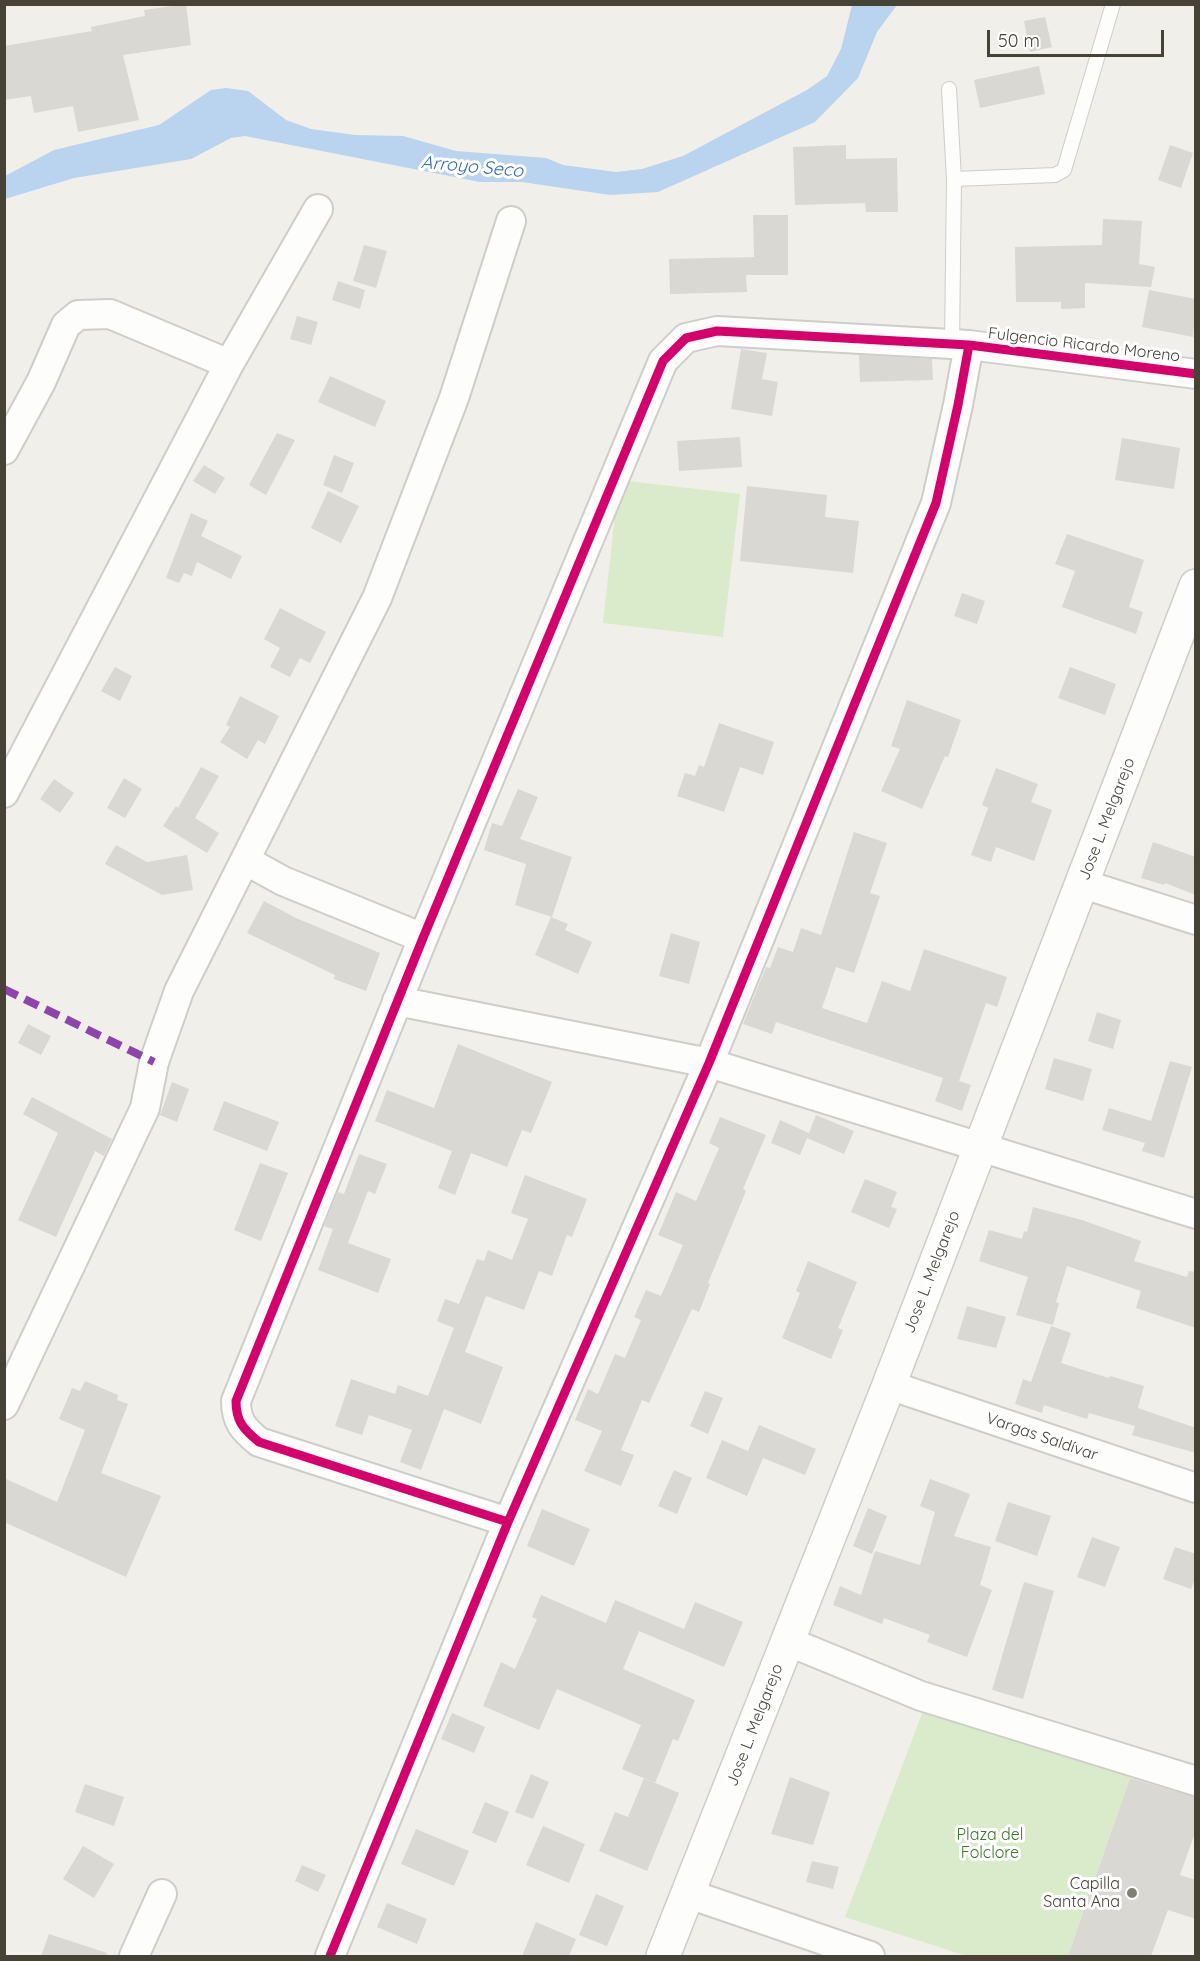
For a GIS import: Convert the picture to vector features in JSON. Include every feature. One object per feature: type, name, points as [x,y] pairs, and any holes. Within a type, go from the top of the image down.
[{"type":"street","points":[[4,793],[229,364],[318,209]]},
{"type":"street","points":[[4,1405],[145,1108],[154,1062],[179,991],[377,598],[454,398],[511,221]]},
{"type":"street","points":[[4,450],[41,382],[66,325],[78,315],[92,312],[110,314],[229,364]]},
{"type":"street","name":"Fulgencio Ricardo Moreno","points":[[508,1522],[259,1442],[242,1428],[236,1413],[236,1401],[397,1001],[663,361],[686,338],[717,331],[960,345],[1196,374]]},
{"type":"street","points":[[330,1956],[508,1522],[709,1063],[936,503],[958,405],[960,345]]},
{"type":"street","name":"Jose L. Melgarejo","points":[[663,1956],[889,1385],[1083,884],[1187,633],[1196,586]]},
{"type":"street","points":[[245,860],[283,881],[423,938]]},
{"type":"street","points":[[1083,884],[1196,920]]},
{"type":"street","points":[[397,1001],[709,1063],[1196,1214]]},
{"type":"street","name":"Vargas Saldívar","points":[[889,1385],[1196,1488]]},
{"type":"street","points":[[787,1641],[921,1696],[1196,1781]]},
{"type":"street","points":[[134,1956],[162,1894]]},
{"type":"street","points":[[689,1894],[870,1956]]},
{"type":"lane","points":[[954,179],[1055,175],[1064,170],[1113,4]]},
{"type":"lane","points":[[949,90],[960,345]]},
{"type":"green space","points":[[619,480],[740,494],[723,637],[603,623]]},
{"type":"green space","name":"Plaza del Folclore","points":[[926,1703],[1133,1769],[1068,1956],[967,1956],[845,1917]]},
{"type":"water","name":"Arroyo Seco","points":[[852,5],[897,5],[877,32],[858,78],[815,122],[658,192],[610,195],[522,182],[480,182],[245,136],[231,138],[191,159],[74,178],[5,199],[5,176],[54,150],[159,125],[211,90],[226,88],[248,91],[286,120],[311,129],[355,135],[403,136],[456,151],[546,158],[563,165],[616,172],[642,169],[683,156],[807,90],[827,76],[841,49]]},
{"type":"building","points":[[186,4],[191,45],[123,55],[139,120],[78,132],[73,106],[34,113],[31,96],[4,100],[4,46],[92,31],[91,27],[145,16],[144,10]]},
{"type":"building","points":[[1045,17],[1052,47],[1030,52],[1024,21]]},
{"type":"building","points":[[1039,66],[1045,94],[980,108],[974,80]]},
{"type":"building","points":[[846,145],[846,159],[897,158],[898,212],[866,212],[865,203],[795,205],[793,147]]},
{"type":"building","points":[[1170,145],[1193,153],[1181,188],[1158,180]]},
{"type":"building","points":[[753,215],[788,215],[788,275],[746,275],[747,292],[670,294],[669,259],[754,257]]},
{"type":"building","points":[[1103,219],[1142,221],[1139,264],[1155,267],[1151,287],[1085,283],[1085,308],[1061,309],[1061,302],[1016,302],[1015,247],[1102,245]]},
{"type":"building","points":[[364,245],[387,251],[376,288],[353,281]]},
{"type":"building","points":[[338,281],[365,290],[360,309],[332,300]]},
{"type":"building","points":[[1149,290],[1196,299],[1193,337],[1142,327]]},
{"type":"building","points":[[297,316],[318,322],[311,345],[290,339]]},
{"type":"building","points":[[741,349],[767,353],[762,379],[778,382],[772,416],[731,409]]},
{"type":"building","points":[[859,355],[932,359],[933,380],[860,382]]},
{"type":"building","points":[[330,376],[386,401],[375,427],[318,402]]},
{"type":"building","points":[[277,433],[295,440],[266,495],[249,485]]},
{"type":"building","points":[[740,437],[742,467],[679,471],[677,441]]},
{"type":"building","points":[[1122,438],[1180,448],[1174,489],[1115,480]]},
{"type":"building","points":[[334,455],[354,463],[342,493],[323,485]]},
{"type":"building","points":[[204,465],[225,478],[215,494],[193,481]]},
{"type":"building","points":[[747,486],[827,495],[825,517],[859,521],[853,573],[740,561]]},
{"type":"building","points":[[328,491],[359,506],[341,543],[311,528]]},
{"type":"building","points":[[191,513],[208,521],[201,536],[242,556],[231,579],[197,562],[192,576],[184,573],[179,583],[166,578]]},
{"type":"building","points":[[1067,534],[1144,560],[1129,607],[1143,612],[1136,634],[1062,607],[1075,571],[1055,564]]},
{"type":"building","points":[[962,593],[985,601],[977,624],[954,616]]},
{"type":"building","points":[[280,608],[326,632],[310,663],[300,658],[290,677],[270,667],[280,648],[264,639]]},
{"type":"building","points":[[115,667],[132,676],[120,701],[101,691]]},
{"type":"building","points":[[1070,667],[1116,684],[1105,715],[1058,698]]},
{"type":"building","points":[[240,696],[279,716],[265,744],[258,740],[247,759],[220,742],[230,727],[226,725]]},
{"type":"building","points":[[907,700],[961,720],[948,757],[945,756],[922,809],[881,791],[900,749],[891,746]]},
{"type":"building","points":[[719,723],[774,742],[763,775],[740,767],[724,812],[677,796],[685,773],[695,776],[699,765],[704,767]]},
{"type":"building","points":[[201,767],[219,776],[195,818],[219,833],[207,853],[163,826],[176,806],[178,808]]},
{"type":"building","points":[[996,768],[1038,784],[1031,802],[1052,810],[1034,861],[996,847],[991,862],[971,855],[988,808],[982,805]]},
{"type":"building","points":[[124,778],[142,789],[125,818],[107,808]]},
{"type":"building","points":[[54,779],[74,793],[60,813],[40,799]]},
{"type":"building","points":[[518,789],[538,797],[520,839],[572,857],[552,917],[515,905],[526,864],[484,850],[492,823],[502,826]]},
{"type":"building","points":[[854,832],[887,843],[870,893],[880,896],[854,973],[836,967],[822,1008],[867,1023],[882,981],[910,991],[924,949],[1007,977],[997,1007],[986,1003],[959,1081],[971,1085],[962,1111],[935,1101],[943,1078],[776,1022],[772,1034],[743,1024],[766,967],[770,968],[778,947],[793,952],[801,928],[821,935]]},
{"type":"building","points":[[1153,842],[1196,857],[1196,895],[1165,883],[1164,885],[1141,878]]},
{"type":"building","points":[[116,845],[147,862],[187,855],[193,890],[162,895],[105,864]]},
{"type":"building","points":[[264,901],[296,918],[380,953],[366,991],[334,979],[335,975],[247,933]]},
{"type":"building","points":[[551,917],[568,924],[565,930],[592,942],[578,974],[535,955]]},
{"type":"building","points":[[671,933],[700,942],[689,984],[659,976]]},
{"type":"building","points":[[1097,1012],[1121,1020],[1113,1049],[1088,1041]]},
{"type":"building","points":[[28,1024],[51,1036],[41,1055],[18,1043]]},
{"type":"building","points":[[458,1044],[552,1082],[531,1133],[522,1130],[507,1167],[471,1153],[455,1195],[438,1188],[452,1151],[375,1121],[387,1090],[434,1108]]},
{"type":"building","points":[[1054,1058],[1092,1069],[1083,1101],[1045,1089]]},
{"type":"building","points":[[1170,1061],[1192,1067],[1164,1158],[1142,1151],[1145,1143],[1102,1130],[1109,1108],[1151,1121]]},
{"type":"building","points":[[172,1082],[189,1089],[177,1122],[160,1115]]},
{"type":"building","points":[[32,1097],[112,1139],[104,1156],[95,1151],[56,1237],[18,1220],[58,1133],[23,1114]]},
{"type":"building","points":[[224,1101],[279,1122],[267,1151],[213,1130]]},
{"type":"building","points":[[816,1115],[854,1131],[844,1154],[807,1138],[800,1155],[771,1143],[780,1120],[809,1133]]},
{"type":"building","points":[[720,1117],[766,1135],[743,1189],[746,1191],[708,1283],[710,1284],[699,1312],[692,1309],[649,1403],[642,1400],[621,1450],[634,1455],[621,1486],[584,1471],[602,1431],[575,1420],[588,1389],[598,1394],[615,1354],[625,1358],[641,1320],[634,1317],[646,1290],[661,1296],[683,1245],[658,1235],[676,1192],[696,1201],[719,1148],[709,1143]]},
{"type":"building","points":[[359,1154],[387,1164],[375,1194],[368,1191],[348,1243],[391,1259],[378,1293],[318,1270],[333,1229],[324,1226],[338,1192],[344,1194]]},
{"type":"building","points":[[260,1163],[288,1173],[261,1241],[234,1230]]},
{"type":"building","points":[[525,1175],[587,1199],[572,1237],[567,1235],[552,1276],[539,1271],[524,1310],[486,1296],[465,1352],[503,1367],[481,1424],[444,1409],[421,1470],[400,1462],[412,1430],[369,1415],[362,1435],[335,1426],[351,1379],[395,1394],[398,1385],[428,1396],[454,1328],[437,1321],[445,1299],[459,1304],[477,1259],[484,1261],[488,1250],[512,1260],[528,1219],[511,1213]]},
{"type":"building","points":[[865,1179],[897,1192],[891,1207],[897,1209],[889,1228],[851,1212]]},
{"type":"building","points":[[1033,1207],[1082,1220],[1141,1241],[1134,1261],[1187,1277],[1189,1271],[1196,1272],[1196,1328],[1136,1308],[1141,1291],[1067,1266],[1056,1302],[1059,1303],[1053,1325],[1016,1315],[1028,1277],[979,1261],[989,1230],[1022,1239],[1024,1231],[1027,1232]]},
{"type":"building","points":[[808,1261],[857,1282],[838,1328],[843,1330],[831,1359],[782,1338],[800,1293],[796,1291]]},
{"type":"building","points":[[967,1306],[1006,1317],[996,1348],[957,1339]]},
{"type":"building","points":[[1051,1326],[1071,1333],[1061,1363],[1144,1386],[1138,1408],[1196,1428],[1196,1453],[1132,1435],[1135,1426],[1089,1413],[1087,1419],[1044,1405],[1042,1413],[1015,1404],[1023,1379],[1031,1382]]},
{"type":"building","points":[[85,1381],[118,1395],[117,1400],[128,1404],[101,1473],[161,1496],[126,1577],[4,1522],[4,1478],[57,1502],[85,1430],[59,1419],[72,1388],[80,1391]]},
{"type":"building","points":[[705,1391],[723,1398],[708,1434],[690,1426]]},
{"type":"building","points":[[759,1425],[816,1449],[805,1475],[763,1458],[747,1496],[706,1478],[722,1440],[748,1451]]},
{"type":"building","points":[[674,1470],[692,1478],[677,1514],[658,1506]]},
{"type":"building","points":[[930,1479],[970,1494],[954,1536],[991,1547],[980,1585],[992,1590],[967,1657],[927,1642],[930,1635],[884,1618],[882,1624],[833,1605],[840,1586],[861,1595],[875,1551],[920,1565],[935,1512],[920,1506]]},
{"type":"building","points":[[1008,1502],[1051,1516],[1037,1556],[995,1541]]},
{"type":"building","points":[[868,1508],[887,1516],[872,1554],[853,1546]]},
{"type":"building","points":[[542,1509],[590,1529],[574,1566],[527,1546]]},
{"type":"building","points":[[1092,1537],[1120,1547],[1105,1587],[1077,1577]]},
{"type":"building","points":[[1175,1547],[1196,1554],[1196,1577],[1191,1589],[1163,1579]]},
{"type":"building","points":[[1024,1582],[1054,1591],[1023,1699],[992,1690]]},
{"type":"building","points":[[541,1595],[606,1623],[615,1600],[684,1629],[695,1602],[743,1622],[724,1667],[639,1631],[623,1669],[695,1700],[678,1741],[673,1739],[655,1783],[622,1769],[641,1725],[557,1689],[539,1730],[483,1706],[501,1662],[515,1669],[537,1619],[532,1617]]},
{"type":"building","points":[[452,1713],[485,1727],[474,1753],[441,1739]]},
{"type":"building","points":[[531,1774],[549,1782],[533,1819],[515,1812]]},
{"type":"building","points":[[790,1777],[830,1792],[813,1845],[771,1834]]},
{"type":"building","points":[[644,1778],[679,1793],[647,1871],[599,1851],[615,1812],[628,1817]]},
{"type":"building","name":"Capilla Santa Ana","points":[[1130,1778],[1196,1797],[1196,1830],[1180,1875],[1196,1880],[1196,1919],[1168,1910],[1151,1956],[1068,1956]]},
{"type":"building","points":[[85,1784],[124,1797],[114,1826],[75,1812]]},
{"type":"building","points":[[485,1802],[509,1812],[496,1843],[472,1833]]},
{"type":"building","points":[[543,1826],[585,1844],[569,1883],[526,1865]]},
{"type":"building","points":[[416,1829],[469,1851],[454,1886],[401,1864]]},
{"type":"building","points":[[83,1846],[114,1864],[94,1898],[63,1879]]},
{"type":"building","points":[[812,1861],[839,1867],[833,1889],[806,1882]]},
{"type":"building","points":[[302,1865],[326,1875],[318,1892],[295,1881]]},
{"type":"building","points":[[596,1894],[624,1906],[607,1946],[579,1935]]},
{"type":"building","points":[[387,1903],[427,1919],[417,1944],[377,1927]]},
{"type":"building","points":[[536,1922],[576,1939],[569,1956],[522,1956]]},
{"type":"building","points":[[49,1934],[107,1953],[106,1956],[41,1956]]},
{"type":"marked path","points":[[4,989],[154,1062]]},
{"type":"cycle path","points":[[508,1522],[259,1442],[241,1424],[236,1401],[423,938],[663,361],[686,338],[717,331],[969,345],[1196,374]]},
{"type":"cycle path","points":[[330,1956],[508,1522],[709,1063],[936,503],[969,345]]},
{"type":"place","name":"Capilla Santa Ana","points":[[1132,1893]]}]
